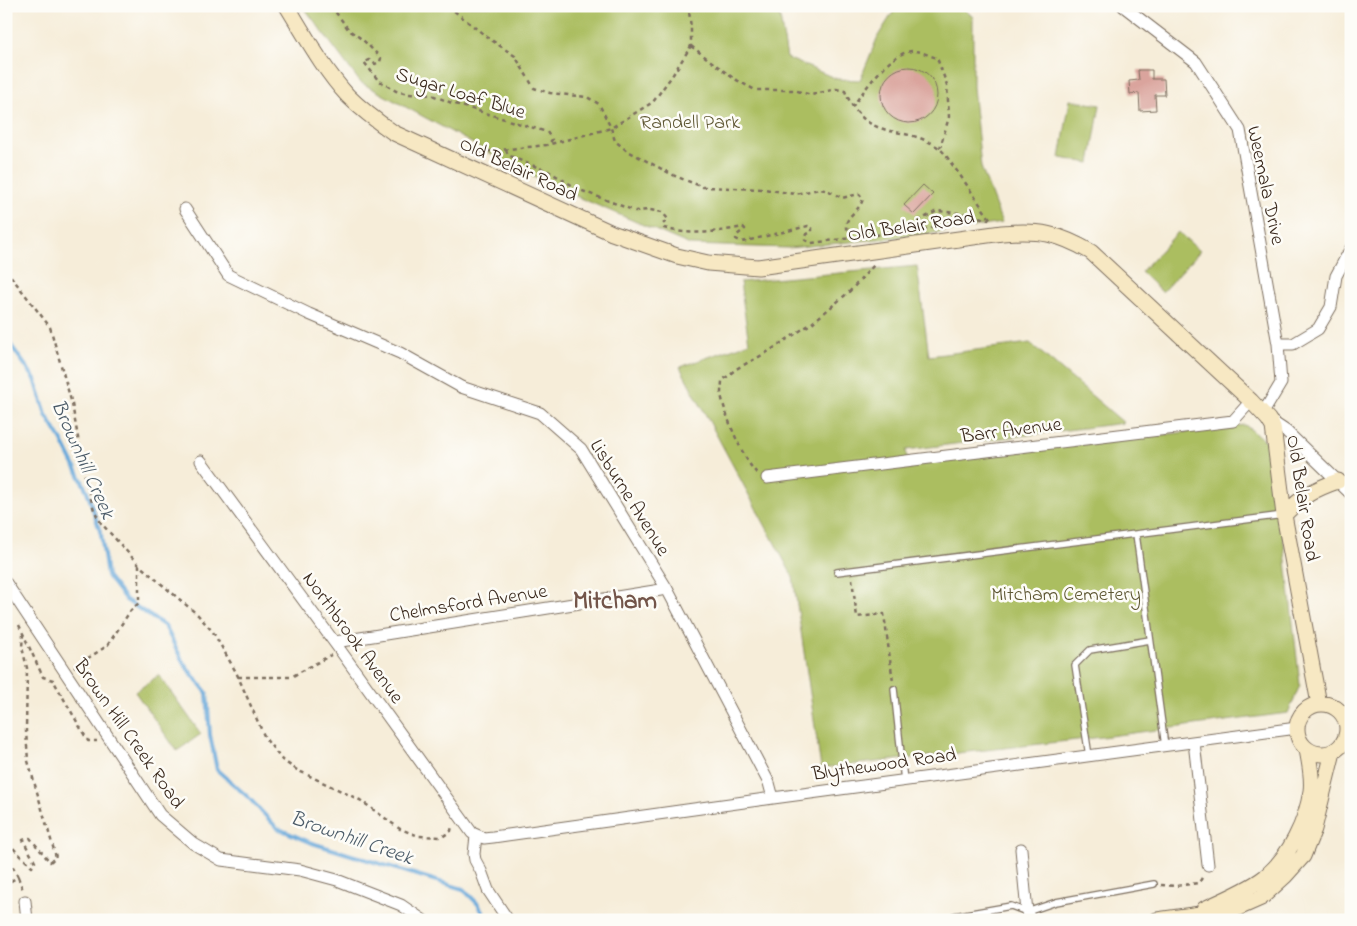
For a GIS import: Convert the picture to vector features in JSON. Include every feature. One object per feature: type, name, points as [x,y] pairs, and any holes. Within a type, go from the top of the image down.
[{"type":"main road","name":"Old Belair Road","points":[[287,6],[329,72],[349,97],[375,120],[394,133],[612,233],[677,256],[708,263],[758,267],[1002,233],[1030,231],[1069,240],[1091,252],[1251,401],[1266,416],[1273,427],[1284,515],[1319,704]]},
{"type":"main road","points":[[1284,515],[1311,491],[1338,481]]},
{"type":"main road","points":[[1188,915],[1226,899],[1264,878],[1283,858],[1300,830],[1311,790],[1310,766],[1306,749],[1298,736],[1299,719],[1304,712],[1319,704],[1334,707],[1342,713],[1349,725],[1346,738],[1341,746],[1333,752],[1319,754],[1306,749]]},
{"type":"main road","points":[[1156,920],[1236,909],[1261,898],[1285,876],[1303,856],[1314,829],[1333,752]]},
{"type":"street","name":"Weemala Drive","points":[[1123,6],[1196,62],[1240,130],[1278,344],[1281,384],[1266,416]]},
{"type":"street","name":"Lisburne Avenue","points":[[185,209],[228,275],[309,314],[400,353],[462,387],[540,413],[581,449],[667,589],[770,783],[773,798]]},
{"type":"street","points":[[1278,344],[1293,344],[1318,329],[1331,307],[1336,276],[1351,248]]},
{"type":"street","name":"Barr Avenue","points":[[767,478],[1233,420],[1251,401]]},
{"type":"street","points":[[1266,416],[1286,431],[1351,494]]},
{"type":"street","name":"Northbrook Avenue","points":[[201,461],[476,836]]},
{"type":"street","name":"Brown Hill Creek Road","points":[[6,583],[160,815],[194,844],[221,860],[300,870],[337,880],[402,905],[423,920]]},
{"type":"street","name":"Chelmsford Avenue","points":[[338,646],[667,589]]},
{"type":"street","name":"Blythewood Road","points":[[476,836],[493,838],[904,780],[1297,728]]},
{"type":"street","points":[[1194,742],[1208,865]]},
{"type":"street","points":[[476,836],[475,860],[488,890],[508,920]]},
{"type":"street","points":[[1021,849],[1028,916]]},
{"type":"street","points":[[25,901],[27,920]]},
{"type":"lane","points":[[836,572],[1284,515]]},
{"type":"lane","points":[[1136,534],[1165,746]]},
{"type":"lane","points":[[1089,756],[1075,665],[1090,650],[1150,640]]},
{"type":"lane","points":[[894,689],[904,780]]},
{"type":"lane","points":[[951,920],[954,916],[1011,906],[1028,916],[1056,902],[1154,884]]},
{"type":"path","name":"Sugar Loaf Blue","points":[[330,6],[349,30],[363,40],[381,58],[380,62],[375,64],[369,60],[364,62],[378,80],[396,91],[408,94],[432,95],[452,103],[548,132],[552,140],[547,145]]},
{"type":"path","points":[[448,6],[486,37],[515,56],[534,88],[550,93],[587,97],[599,104],[615,141],[626,150],[675,176],[702,187],[764,189],[795,194],[820,189],[829,191],[842,198],[859,194],[863,198],[863,202],[860,208],[847,219],[846,228],[869,235]]},
{"type":"path","points":[[471,153],[547,145],[611,128],[653,102],[691,46],[691,28],[687,6]]},
{"type":"path","points":[[691,46],[733,78],[755,90],[794,90],[811,95],[836,89],[845,91],[852,107],[872,126],[920,138],[940,149],[1002,233]]},
{"type":"path","points":[[852,107],[873,78],[893,58],[914,51],[937,58],[947,85],[949,117],[940,149]]},
{"type":"path","points":[[506,150],[508,155],[548,171],[580,190],[635,211],[650,210],[662,212],[668,219],[663,224],[664,228],[673,231],[719,232],[743,227],[745,229],[737,235],[736,239],[742,242],[808,226],[812,227],[812,232],[807,234],[805,240],[811,243],[934,228]]},
{"type":"path","points":[[918,221],[937,211],[968,214],[991,220]]},
{"type":"path","points":[[983,222],[991,220]]},
{"type":"path","points":[[767,478],[756,473],[750,467],[733,431],[722,394],[722,381],[736,369],[766,353],[812,323],[849,292],[890,248]]},
{"type":"path","points":[[6,270],[50,327],[72,404],[85,477],[94,510],[101,524],[139,565],[203,621],[212,632],[238,677],[264,738],[282,760],[297,770],[360,800],[400,829],[419,836],[442,837],[451,831],[456,811]]},
{"type":"path","points":[[65,672],[107,646],[139,603],[139,565]]},
{"type":"path","points":[[851,570],[857,617],[884,614],[894,689]]},
{"type":"path","points":[[6,878],[11,881],[18,877],[6,850],[12,847],[32,867],[35,862],[23,840],[30,838],[50,862],[56,856],[28,761],[26,668],[22,647],[23,635],[44,677],[53,680],[88,741],[111,741]]},
{"type":"path","points":[[238,677],[291,677],[338,646]]},
{"type":"path","points":[[1154,884],[1176,886],[1199,883],[1208,865]]},
{"type":"green space","name":"Randell Park","points":[[303,6],[778,6],[787,58],[837,79],[860,80],[878,36],[897,6],[961,6],[973,17],[973,87],[981,167],[1002,223],[920,235],[789,248],[690,245],[543,182],[360,82]]},
{"type":"green space","points":[[1070,100],[1100,105],[1090,163],[1060,158]]},
{"type":"green space","points":[[1178,232],[1200,251],[1162,292],[1141,272]]},
{"type":"green space","name":"Mitcham Cemetery","points":[[917,266],[929,356],[1030,343],[1124,423],[906,450],[908,465],[1245,425],[1268,443],[1281,517],[1300,685],[1288,713],[1086,739],[821,768],[793,577],[680,367],[749,343],[740,282]]},
{"type":"green space","points":[[159,675],[201,734],[177,751],[135,692]]},
{"type":"building","points":[[904,67],[914,67],[929,75],[935,84],[937,95],[935,106],[929,115],[914,123],[904,123],[893,118],[886,111],[881,100],[881,90],[886,79],[893,72]]},
{"type":"building","points":[[1138,70],[1152,70],[1152,79],[1164,79],[1165,95],[1155,95],[1156,110],[1140,111],[1139,93],[1130,94],[1129,81],[1139,80]]},
{"type":"building","points":[[923,185],[933,194],[914,214],[904,205]]},
{"type":"waterway","name":"Brownhill Creek","points":[[6,289],[10,344],[35,379],[46,415],[62,441],[87,491],[101,534],[107,576],[126,600],[165,626],[184,664],[207,693],[210,735],[217,770],[248,797],[277,828],[312,843],[463,889],[478,904],[487,920]]},
{"type":"district","name":"Mitcham","points":[[615,599]]}]
